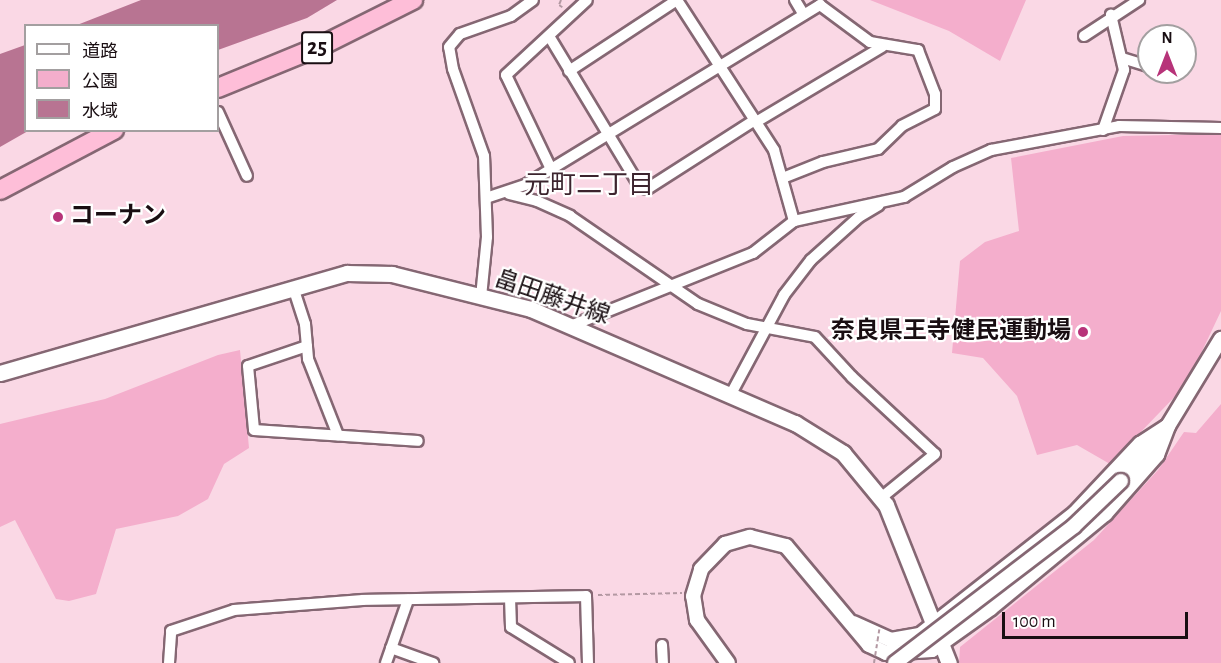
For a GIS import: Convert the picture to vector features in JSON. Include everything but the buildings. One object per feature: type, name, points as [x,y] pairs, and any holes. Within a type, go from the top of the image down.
[{"type":"highway","name":"25","points":[[219,88],[323,45],[413,0]]},
{"type":"highway","points":[[0,190],[110,132]]},
{"type":"main road","name":"畠田藤井線","points":[[0,373],[336,274],[379,272],[481,297],[573,324],[731,394],[833,444],[882,497],[950,663]]},
{"type":"street","points":[[481,297],[487,254],[482,142],[453,69],[449,47],[460,34],[511,16],[533,0]]},
{"type":"street","points":[[551,169],[506,75],[587,0]]},
{"type":"street","points":[[569,71],[677,0],[774,150],[794,221]]},
{"type":"street","points":[[795,0],[804,15]]},
{"type":"street","points":[[1084,36],[1112,15],[1139,0]]},
{"type":"street","points":[[486,198],[509,194],[820,5],[861,38],[882,46],[918,50],[935,94],[935,110],[902,126],[878,149],[823,162],[783,178]]},
{"type":"street","points":[[1103,130],[1123,78],[1122,58],[1112,15]]},
{"type":"street","points":[[549,36],[640,187],[647,189],[755,121],[882,46]]},
{"type":"street","points":[[1122,58],[1137,62]]},
{"type":"street","points":[[219,114],[247,176]]},
{"type":"street","points":[[573,324],[670,283],[753,253],[794,221],[882,203],[916,192],[972,157],[1141,124],[1221,128]]},
{"type":"street","points":[[509,194],[570,216],[698,304],[747,324],[815,337],[852,377],[935,454],[882,497]]},
{"type":"street","points":[[731,394],[766,327],[811,260],[859,217],[882,203]]},
{"type":"street","points":[[293,287],[305,324],[307,346],[338,435]]},
{"type":"street","points":[[895,663],[1068,531],[1121,481],[1168,426],[1221,339]]},
{"type":"street","points":[[307,346],[248,366],[254,430],[418,441]]},
{"type":"street","points":[[849,621],[891,640],[920,635],[1074,513],[1140,444],[1168,426]]},
{"type":"street","points":[[728,663],[697,620],[693,596],[701,568],[718,549],[733,540],[761,538],[786,546],[849,621],[856,634],[886,653],[919,653],[943,645],[1105,514],[1157,455],[1168,426]]},
{"type":"street","points":[[169,663],[171,631],[234,610],[408,600],[586,596],[588,663]]},
{"type":"street","points":[[510,598],[511,627],[569,663]]},
{"type":"street","points":[[386,663],[408,600]]},
{"type":"street","points":[[662,645],[663,663]]},
{"type":"street","points":[[391,648],[433,663]]},
{"type":"path","points":[[559,5],[561,0]]},
{"type":"path","points":[[586,596],[682,593]]},
{"type":"path","points":[[874,663],[880,626]]},
{"type":"green space","points":[[870,0],[1026,0],[1000,61],[949,31]]},
{"type":"green space","name":"奈良県王寺健民運動場","points":[[1221,134],[1221,311],[1186,385],[1110,464],[1077,445],[1037,455],[1017,396],[983,358],[952,353],[960,261],[985,242],[1019,231],[1011,158],[1123,136]]},
{"type":"green space","points":[[240,350],[249,448],[224,464],[208,499],[178,516],[116,529],[96,594],[69,601],[56,599],[15,520],[0,527],[0,424],[105,399],[218,355]]},
{"type":"green space","points":[[1221,404],[1221,663],[959,663],[960,647],[1094,540],[1158,470],[1184,432],[1196,433]]},
{"type":"water","points":[[141,0],[337,0],[307,18],[219,50],[219,24],[80,24]]},
{"type":"water","points":[[24,45],[24,132],[26,132],[0,147],[0,54]]},
{"type":"place","name":"コーナン","points":[[58,217]]},
{"type":"place","name":"奈良県王寺健民運動場","points":[[1083,332]]},
{"type":"district","name":"元町二丁目","points":[[589,186]]}]
